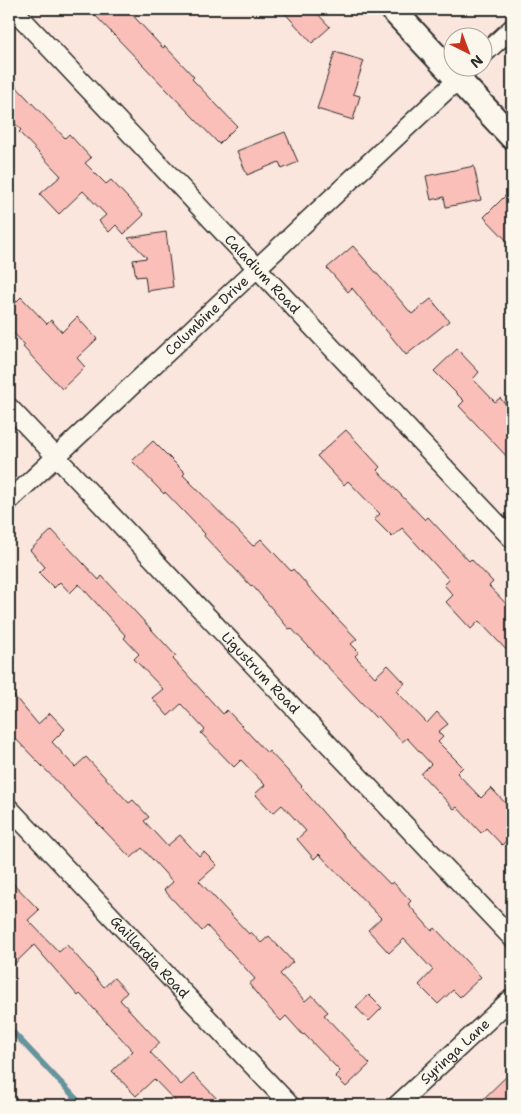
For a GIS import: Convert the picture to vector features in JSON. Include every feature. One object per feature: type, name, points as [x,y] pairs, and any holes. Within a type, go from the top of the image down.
[{"type":"main road","points":[[392,9],[444,55]]},
{"type":"main road","points":[[468,78],[512,136]]},
{"type":"street","name":"Caladium Road","points":[[13,9],[258,267],[512,539]]},
{"type":"street","points":[[494,45],[512,28]]},
{"type":"street","name":"Columbine Drive","points":[[9,501],[459,78]]},
{"type":"street","name":"Ligustrum Road","points":[[9,407],[512,938]]},
{"type":"street","name":"Gaillardia Road","points":[[9,808],[290,1105]]},
{"type":"street","name":"Syringa Lane","points":[[397,1105],[512,998]]},
{"type":"building","points":[[89,9],[127,9],[163,48],[165,46],[194,77],[192,79],[237,126],[219,144]]},
{"type":"building","points":[[281,9],[313,9],[330,27],[312,43]]},
{"type":"building","points":[[335,52],[364,61],[353,94],[360,96],[353,120],[317,109]]},
{"type":"building","points":[[9,79],[65,138],[69,134],[91,158],[85,163],[106,184],[111,180],[144,215],[124,234],[116,225],[109,232],[99,221],[106,215],[83,191],[59,214],[40,194],[61,176],[19,132],[21,130],[9,117]]},
{"type":"building","points":[[285,132],[298,162],[282,169],[279,162],[247,175],[237,151]]},
{"type":"building","points":[[474,166],[481,200],[446,207],[444,197],[431,200],[426,176]]},
{"type":"building","points":[[505,196],[512,204],[512,246],[484,217]]},
{"type":"building","points":[[166,232],[173,287],[147,291],[145,276],[136,277],[133,260],[147,258],[128,238]]},
{"type":"building","points":[[353,246],[412,314],[431,299],[449,321],[406,355],[352,288],[348,292],[327,268]]},
{"type":"building","points":[[9,295],[16,302],[21,297],[47,324],[51,320],[62,332],[77,317],[97,339],[77,358],[85,367],[62,389],[23,347],[25,345],[9,328]]},
{"type":"building","points":[[457,349],[479,372],[473,379],[495,402],[500,398],[512,411],[512,462],[459,406],[464,401],[434,371]]},
{"type":"building","points":[[346,430],[380,467],[377,470],[425,520],[428,517],[469,561],[471,559],[493,582],[489,586],[512,610],[512,656],[479,621],[471,629],[446,602],[453,595],[444,585],[449,580],[402,528],[392,537],[374,519],[380,514],[348,481],[344,485],[317,456]]},
{"type":"building","points":[[153,441],[185,473],[183,475],[253,546],[261,539],[291,571],[293,569],[357,639],[351,644],[359,652],[355,656],[375,677],[388,665],[405,683],[396,691],[427,723],[437,712],[448,724],[438,732],[443,737],[438,742],[463,767],[457,773],[481,798],[491,788],[512,810],[512,835],[502,845],[486,828],[481,833],[457,807],[454,809],[421,774],[431,764],[407,738],[402,742],[378,716],[376,718],[291,628],[289,629],[252,585],[204,536],[205,534],[132,461]]},
{"type":"building","points":[[52,530],[99,580],[102,576],[176,656],[173,659],[223,714],[227,710],[267,753],[269,751],[302,786],[346,839],[390,884],[393,882],[411,901],[408,904],[432,931],[435,928],[481,977],[460,997],[453,990],[438,1004],[419,985],[433,970],[404,939],[389,953],[368,930],[381,918],[319,854],[314,859],[297,839],[306,831],[282,805],[273,813],[255,794],[265,785],[241,760],[234,767],[201,733],[205,730],[181,704],[168,716],[152,698],[163,689],[134,659],[139,654],[124,638],[126,636],[79,584],[70,593],[60,582],[54,588],[39,573],[45,567],[30,550]]},
{"type":"building","points":[[9,690],[38,724],[50,713],[65,729],[52,742],[75,767],[86,757],[129,803],[133,800],[149,817],[144,821],[167,846],[180,835],[199,856],[204,852],[217,865],[199,881],[249,934],[251,932],[261,943],[269,936],[293,962],[280,974],[305,1001],[312,995],[328,1012],[324,1015],[370,1064],[346,1087],[335,1076],[340,1071],[304,1034],[286,1016],[281,1021],[264,1003],[249,984],[255,979],[207,926],[202,931],[164,890],[173,882],[142,848],[131,858],[9,732]]},
{"type":"building","points":[[9,879],[39,910],[28,920],[59,952],[67,945],[104,987],[114,978],[127,992],[120,1000],[160,1043],[150,1052],[181,1085],[193,1074],[223,1105],[179,1105],[154,1079],[136,1096],[112,1071],[133,1051],[80,994],[78,996],[34,945],[9,969]]},
{"type":"building","points":[[369,995],[382,1008],[369,1021],[356,1007]]},
{"type":"building","points":[[512,1071],[512,1105],[477,1105]]},
{"type":"waterway","points":[[9,1028],[82,1105]]}]
